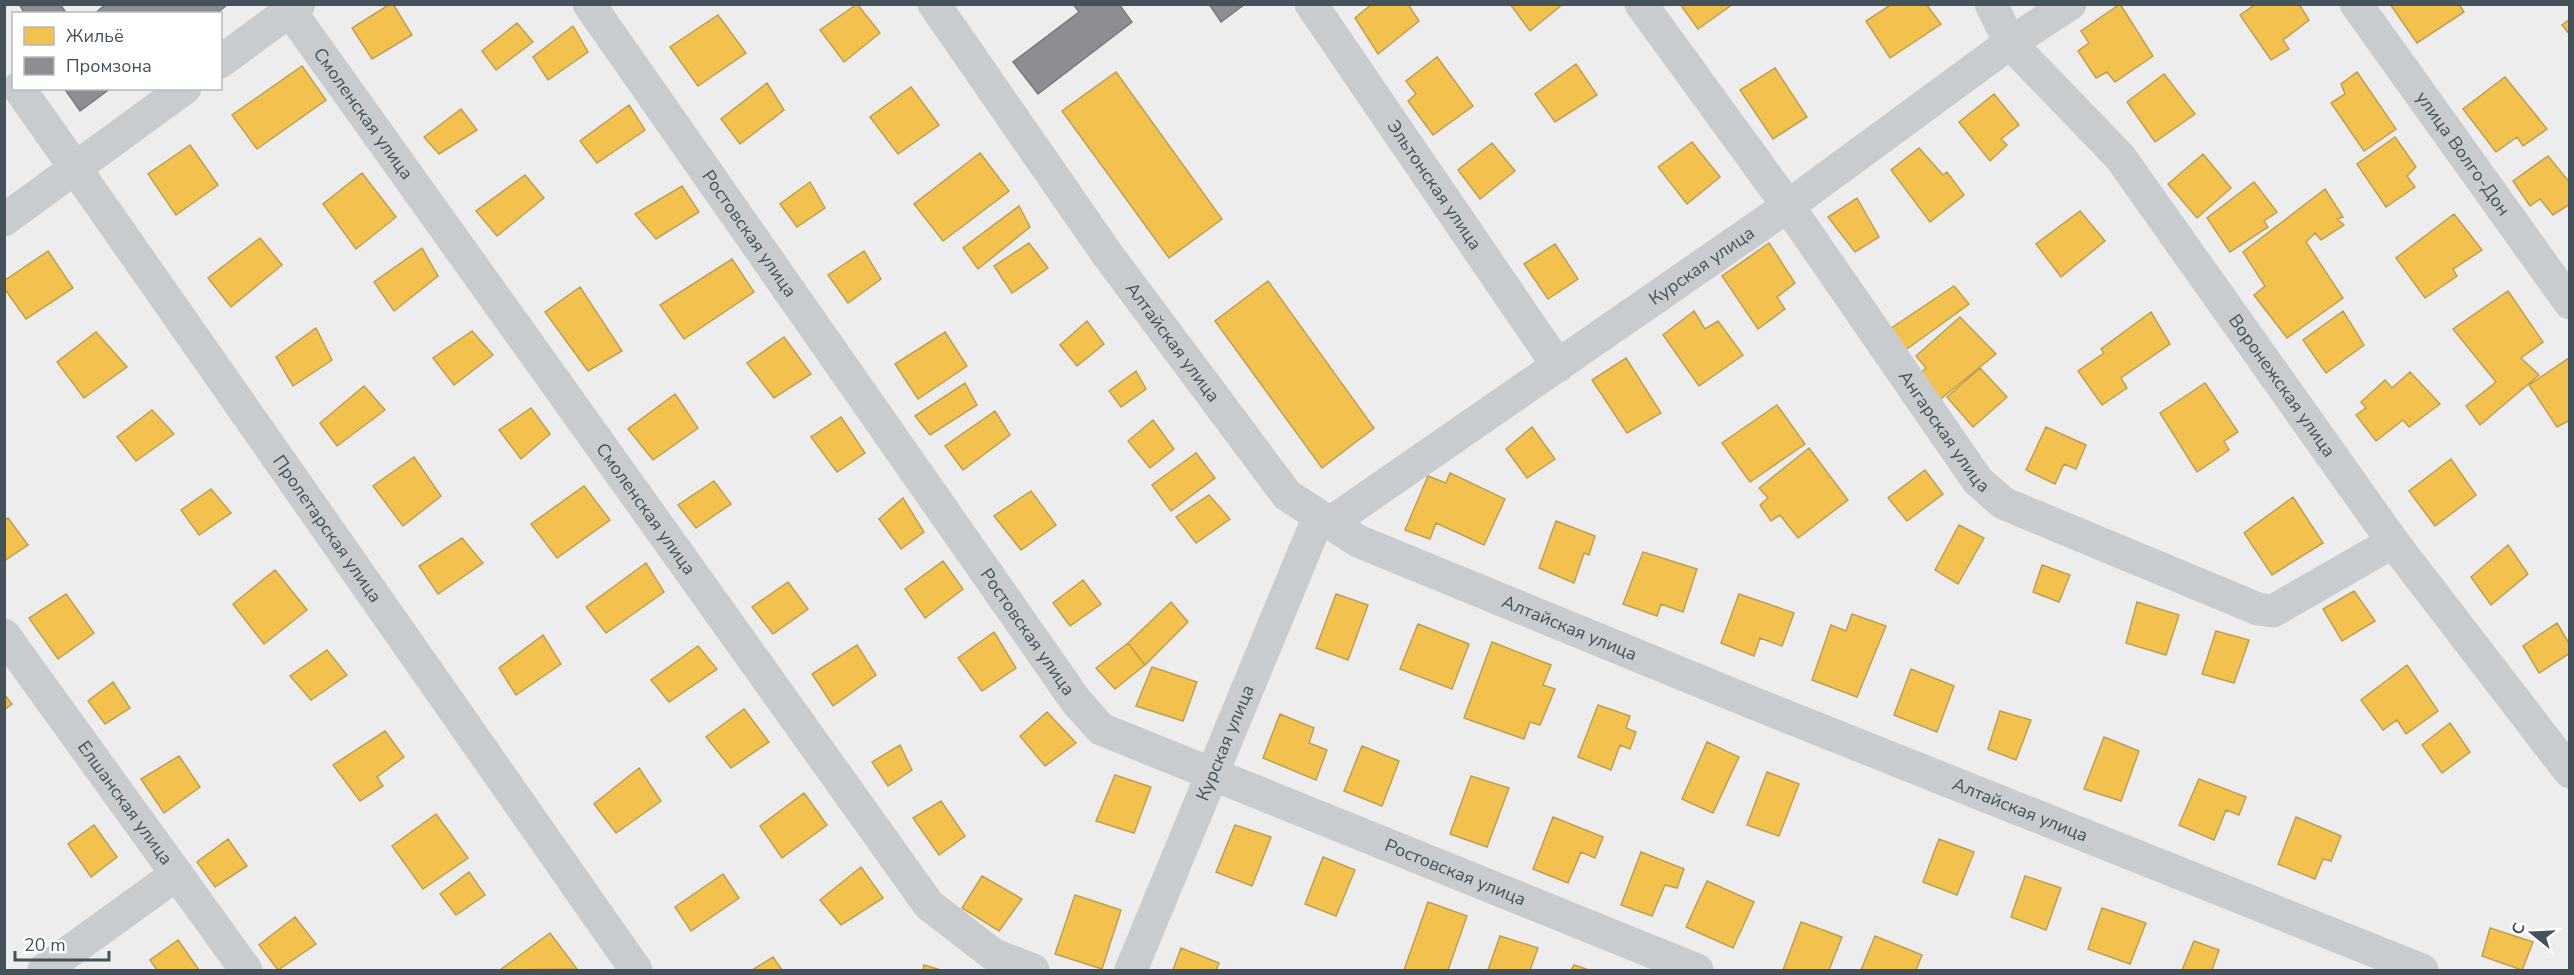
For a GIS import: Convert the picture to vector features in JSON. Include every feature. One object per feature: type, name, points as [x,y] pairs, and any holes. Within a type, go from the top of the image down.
[{"type":"street","name":"Ростовская улица","points":[[589,4],[1077,700],[1101,729],[1697,970]]},
{"type":"street","name":"Алтайская улица","points":[[934,4],[1107,254],[1287,495],[1325,520],[1358,541],[1650,661],[2422,970]]},
{"type":"street","name":"Эльтонская улица","points":[[1311,4],[1558,366]]},
{"type":"street","name":"Ангарская улица","points":[[1641,4],[1788,206],[1978,481],[2003,503],[2258,609],[2273,611],[2393,542]]},
{"type":"street","name":"Воронежская улица","points":[[1991,4],[2010,43],[2120,157],[2393,542],[2570,772]]},
{"type":"street","name":"Курская улица","points":[[1131,970],[1212,775],[1325,520],[1558,366],[1788,206],[2010,43],[2070,4]]},
{"type":"street","name":"улица Волго-Дон","points":[[2356,4],[2570,303]]},
{"type":"street","points":[[222,61],[295,8]]},
{"type":"street","name":"Смоленская улица","points":[[295,8],[930,905],[994,955],[1033,970]]},
{"type":"street","name":"Пролетарская улица","points":[[20,90],[636,970]]},
{"type":"street","points":[[4,220],[182,90]]},
{"type":"street","name":"Елшанская улица","points":[[4,635],[246,970]]},
{"type":"street","points":[[44,970],[177,874]]},
{"type":"building: Жильё","points":[[393,4],[412,35],[372,59],[352,28]]},
{"type":"building: Жильё","points":[[857,4],[880,33],[844,62],[820,30]]},
{"type":"building: Жильё","points":[[1372,4],[1408,4],[1419,21],[1378,54],[1355,18]]},
{"type":"building: Жильё","points":[[1510,4],[1563,4],[1530,31]]},
{"type":"building: Жильё","points":[[1680,4],[1733,4],[1698,29]]},
{"type":"building: Жильё","points":[[1892,4],[1926,4],[1941,24],[1890,58],[1866,21]]},
{"type":"building: Жильё","points":[[2120,4],[2153,56],[2115,82],[2107,72],[2096,78],[2078,51],[2089,43],[2081,31]]},
{"type":"building: Жильё","points":[[2256,4],[2299,4],[2309,20],[2283,40],[2289,49],[2271,60],[2240,15]]},
{"type":"building: Жильё","points":[[2390,4],[2459,4],[2464,12],[2417,43]]},
{"type":"building: Жильё","points":[[718,15],[746,53],[698,86],[670,47]]},
{"type":"building: Жильё","points":[[2570,19],[2570,35],[2562,25]]},
{"type":"building: Жильё","points":[[517,23],[533,42],[496,70],[482,51]]},
{"type":"building: Жильё","points":[[573,26],[588,52],[548,80],[533,57]]},
{"type":"building: Жильё","points":[[1437,57],[1473,106],[1433,135],[1408,101],[1416,94],[1406,81]]},
{"type":"building: Жильё","points":[[1576,64],[1597,95],[1555,122],[1535,94]]},
{"type":"building: Жильё","points":[[302,66],[326,100],[257,149],[232,115]]},
{"type":"building: Жильё","points":[[1775,68],[1807,117],[1773,139],[1740,90]]},
{"type":"building: Жильё","points":[[1116,72],[1222,219],[1169,258],[1062,111]]},
{"type":"building: Жильё","points":[[2357,72],[2396,129],[2364,151],[2331,103],[2345,94],[2341,84]]},
{"type":"building: Жильё","points":[[2164,74],[2195,114],[2155,142],[2127,102]]},
{"type":"building: Жильё","points":[[2505,77],[2547,129],[2523,146],[2517,137],[2496,152],[2463,109]]},
{"type":"building: Жильё","points":[[767,83],[784,110],[740,144],[721,119]]},
{"type":"building: Жильё","points":[[911,87],[939,125],[898,154],[870,117]]},
{"type":"building: Жильё","points":[[1994,94],[2019,125],[2001,139],[2007,145],[1990,161],[1959,122]]},
{"type":"building: Жильё","points":[[629,105],[645,130],[597,163],[580,141]]},
{"type":"building: Жильё","points":[[461,109],[477,130],[439,154],[424,137]]},
{"type":"building: Жильё","points":[[2395,137],[2416,167],[2407,176],[2415,187],[2386,207],[2357,164]]},
{"type":"building: Жильё","points":[[1692,142],[1720,177],[1687,204],[1658,167]]},
{"type":"building: Жильё","points":[[1492,143],[1515,171],[1480,199],[1458,170]]},
{"type":"building: Жильё","points":[[190,145],[218,185],[176,215],[148,174]]},
{"type":"building: Жильё","points":[[1919,148],[1943,175],[1947,172],[1964,195],[1930,222],[1891,170]]},
{"type":"building: Жильё","points":[[980,153],[1009,191],[943,241],[914,204]]},
{"type":"building: Жильё","points":[[2203,154],[2231,188],[2197,218],[2168,184]]},
{"type":"building: Жильё","points":[[2548,156],[2570,183],[2570,204],[2553,215],[2540,199],[2530,206],[2513,181]]},
{"type":"building: Жильё","points":[[362,173],[396,217],[356,249],[323,204]]},
{"type":"building: Жильё","points":[[525,175],[544,198],[497,236],[476,211]]},
{"type":"building: Жильё","points":[[810,182],[825,208],[797,227],[780,204]]},
{"type":"building: Жильё","points":[[2254,182],[2277,212],[2264,221],[2268,227],[2230,252],[2207,218]]},
{"type":"building: Жильё","points":[[682,186],[699,212],[656,239],[635,214]]},
{"type":"building: Жильё","points":[[2325,189],[2343,217],[2337,219],[2344,225],[2321,240],[2315,233],[2306,242],[2343,298],[2287,338],[2254,295],[2265,286],[2243,252]]},
{"type":"building: Жильё","points":[[1857,198],[1879,237],[1855,252],[1828,217]]},
{"type":"building: Жильё","points":[[1019,206],[1030,227],[978,269],[963,248]]},
{"type":"building: Жильё","points":[[2080,211],[2105,241],[2061,277],[2036,244]]},
{"type":"building: Жильё","points":[[2454,214],[2482,250],[2453,269],[2457,276],[2425,298],[2396,258]]},
{"type":"building: Жильё","points":[[260,238],[282,265],[231,307],[208,278]]},
{"type":"building: Жильё","points":[[1029,243],[1048,268],[1012,293],[994,266]]},
{"type":"building: Жильё","points":[[1769,243],[1795,283],[1777,297],[1785,309],[1758,329],[1722,276]]},
{"type":"building: Жильё","points":[[1555,244],[1578,279],[1548,299],[1524,264]]},
{"type":"building: Жильё","points":[[422,248],[438,276],[394,311],[374,282]]},
{"type":"building: Жильё","points":[[48,251],[73,288],[26,319],[4,288],[4,281]]},
{"type":"building: Жильё","points":[[864,251],[881,279],[848,303],[828,275]]},
{"type":"building: Жильё","points":[[732,259],[754,292],[684,339],[660,305]]},
{"type":"building: Жильё","points":[[1268,281],[1374,428],[1322,468],[1215,321]]},
{"type":"building: Жильё","points":[[1954,286],[1969,304],[1900,354],[1884,333]]},
{"type":"building: Жильё","points":[[580,287],[622,351],[588,371],[545,312]]},
{"type":"building: Жильё","points":[[2508,291],[2543,342],[2521,358],[2539,375],[2480,425],[2466,406],[2496,382],[2453,329]]},
{"type":"building: Жильё","points":[[1694,311],[1705,329],[1718,321],[1743,355],[1699,386],[1663,335]]},
{"type":"building: Жильё","points":[[2343,311],[2364,345],[2326,373],[2303,340]]},
{"type":"building: Жильё","points":[[2151,312],[2170,344],[2121,378],[2127,388],[2102,405],[2078,371],[2104,353],[2101,349]]},
{"type":"building: Жильё","points":[[1960,317],[1996,354],[1937,402],[1915,379],[1926,368],[1916,356]]},
{"type":"building: Жильё","points":[[1087,321],[1104,344],[1077,366],[1060,345]]},
{"type":"building: Жильё","points":[[316,328],[332,360],[293,386],[276,357]]},
{"type":"building: Жильё","points":[[472,331],[493,355],[454,385],[433,358]]},
{"type":"building: Жильё","points":[[96,332],[127,367],[84,398],[57,362]]},
{"type":"building: Жильё","points":[[945,332],[967,366],[918,399],[895,364]]},
{"type":"building: Жильё","points":[[784,337],[811,374],[774,398],[747,363]]},
{"type":"building: Жильё","points":[[1626,358],[1661,413],[1627,433],[1592,380]]},
{"type":"building: Жильё","points":[[2569,358],[2570,420],[2557,427],[2529,385]]},
{"type":"building: Жильё","points":[[1980,368],[2007,397],[1973,427],[1947,397]]},
{"type":"building: Жильё","points":[[1136,371],[1146,389],[1121,407],[1109,391]]},
{"type":"building: Жильё","points":[[2410,372],[2440,404],[2409,427],[2403,420],[2376,441],[2356,415],[2366,408],[2361,402],[2385,380],[2392,388]]},
{"type":"building: Жильё","points":[[965,383],[977,405],[930,435],[915,416]]},
{"type":"building: Жильё","points":[[2205,383],[2238,432],[2224,441],[2229,450],[2197,472],[2160,413]]},
{"type":"building: Жильё","points":[[364,386],[385,410],[337,446],[320,423]]},
{"type":"building: Жильё","points":[[675,394],[698,428],[653,460],[628,429]]},
{"type":"building: Жильё","points":[[1777,405],[1805,444],[1750,482],[1722,443]]},
{"type":"building: Жильё","points":[[531,408],[550,434],[521,459],[499,430]]},
{"type":"building: Жильё","points":[[152,410],[174,434],[136,461],[117,437]]},
{"type":"building: Жильё","points":[[995,411],[1010,435],[963,470],[945,446]]},
{"type":"building: Жильё","points":[[841,417],[865,453],[837,472],[811,437]]},
{"type":"building: Жильё","points":[[1153,420],[1174,449],[1150,468],[1128,441]]},
{"type":"building: Жильё","points":[[1532,427],[1555,459],[1527,478],[1506,449]]},
{"type":"building: Жильё","points":[[2046,427],[2086,445],[2076,469],[2064,464],[2055,484],[2026,470]]},
{"type":"building: Жильё","points":[[1809,448],[1848,500],[1798,538],[1780,515],[1771,521],[1760,505],[1768,498],[1759,488]]},
{"type":"building: Жильё","points":[[1196,453],[1215,478],[1171,511],[1152,485]]},
{"type":"building: Жильё","points":[[414,457],[441,496],[403,526],[373,486]]},
{"type":"building: Жильё","points":[[2451,459],[2476,495],[2435,526],[2409,491]]},
{"type":"building: Жильё","points":[[1925,470],[1943,494],[1907,521],[1888,498]]},
{"type":"building: Жильё","points":[[1450,473],[1505,499],[1484,545],[1436,523],[1430,539],[1405,530],[1428,476],[1446,483]]},
{"type":"building: Жильё","points":[[714,481],[731,504],[696,528],[678,505]]},
{"type":"building: Жильё","points":[[584,486],[610,520],[557,558],[531,524]]},
{"type":"building: Жильё","points":[[211,489],[231,513],[199,535],[181,510]]},
{"type":"building: Жильё","points":[[1031,491],[1056,525],[1021,550],[994,516]]},
{"type":"building: Жильё","points":[[1209,495],[1230,519],[1196,543],[1176,517]]},
{"type":"building: Жильё","points":[[2293,497],[2323,543],[2272,575],[2244,533]]},
{"type":"building: Жильё","points":[[903,498],[924,532],[901,549],[879,519]]},
{"type":"building: Жильё","points":[[8,518],[28,545],[4,561],[4,520]]},
{"type":"building: Жильё","points":[[1556,521],[1595,536],[1589,555],[1584,553],[1574,583],[1539,568]]},
{"type":"building: Жильё","points":[[1959,525],[1984,538],[1958,584],[1935,570]]},
{"type":"building: Жильё","points":[[462,538],[483,563],[438,594],[419,566]]},
{"type":"building: Жильё","points":[[2508,545],[2528,574],[2491,605],[2471,577]]},
{"type":"building: Жильё","points":[[1643,552],[1697,569],[1683,612],[1661,604],[1657,616],[1623,604]]},
{"type":"building: Жильё","points":[[943,561],[963,589],[925,618],[905,589]]},
{"type":"building: Жильё","points":[[646,563],[664,592],[606,633],[586,607]]},
{"type":"building: Жильё","points":[[2042,565],[2070,575],[2059,602],[2033,592]]},
{"type":"building: Жильё","points":[[275,570],[307,610],[264,644],[233,604]]},
{"type":"building: Жильё","points":[[1083,580],[1101,604],[1070,626],[1053,603]]},
{"type":"building: Жильё","points":[[788,582],[808,609],[773,634],[752,607]]},
{"type":"building: Жильё","points":[[2354,591],[2375,621],[2342,641],[2323,609]]},
{"type":"building: Жильё","points":[[66,594],[94,633],[58,659],[29,618]]},
{"type":"building: Жильё","points":[[1336,594],[1368,605],[1348,660],[1316,648]]},
{"type":"building: Жильё","points":[[1739,594],[1794,613],[1782,646],[1760,638],[1754,656],[1721,643]]},
{"type":"building: Жильё","points":[[1171,602],[1188,622],[1145,665],[1128,643]]},
{"type":"building: Жильё","points":[[2137,602],[2179,615],[2166,655],[2126,643]]},
{"type":"building: Жильё","points":[[1852,614],[1886,626],[1857,697],[1812,680],[1831,625],[1846,631]]},
{"type":"building: Жильё","points":[[2557,623],[2570,645],[2570,653],[2539,673],[2523,646]]},
{"type":"building: Жильё","points":[[1418,624],[1469,644],[1452,689],[1400,669]]},
{"type":"building: Жильё","points":[[2216,631],[2249,640],[2234,683],[2202,674]]},
{"type":"building: Жильё","points":[[994,632],[1016,668],[982,691],[958,658]]},
{"type":"building: Жильё","points":[[543,635],[561,664],[516,695],[499,668]]},
{"type":"building: Жильё","points":[[1492,642],[1551,665],[1543,685],[1555,689],[1540,725],[1530,722],[1524,739],[1464,718]]},
{"type":"building: Жильё","points":[[1128,643],[1145,665],[1115,689],[1096,668]]},
{"type":"building: Жильё","points":[[857,645],[876,675],[833,706],[812,674]]},
{"type":"building: Жильё","points":[[698,646],[717,669],[669,702],[651,680]]},
{"type":"building: Жильё","points":[[327,650],[347,675],[311,700],[290,676]]},
{"type":"building: Жильё","points":[[2407,665],[2438,711],[2406,734],[2397,720],[2383,730],[2361,700]]},
{"type":"building: Жильё","points":[[1152,667],[1197,682],[1183,721],[1136,706]]},
{"type":"building: Жильё","points":[[1911,669],[1954,686],[1937,732],[1894,715]]},
{"type":"building: Жильё","points":[[113,682],[130,708],[105,724],[88,701]]},
{"type":"building: Жильё","points":[[4,694],[12,704],[4,710]]},
{"type":"building: Жильё","points":[[1598,705],[1630,716],[1626,728],[1636,732],[1630,749],[1620,745],[1611,770],[1578,757]]},
{"type":"building: Жильё","points":[[744,709],[769,742],[731,768],[706,737]]},
{"type":"building: Жильё","points":[[2000,711],[2031,720],[2016,760],[1988,749]]},
{"type":"building: Жильё","points":[[1047,712],[1076,743],[1045,766],[1020,736]]},
{"type":"building: Жильё","points":[[1280,714],[1314,728],[1309,743],[1327,750],[1316,780],[1263,758]]},
{"type":"building: Жильё","points":[[2450,723],[2470,752],[2442,773],[2422,745]]},
{"type":"building: Жильё","points":[[385,731],[404,757],[377,777],[383,786],[360,801],[333,765]]},
{"type":"building: Жильё","points":[[2104,737],[2139,751],[2121,801],[2084,789]]},
{"type":"building: Жильё","points":[[1707,742],[1739,757],[1713,813],[1682,799]]},
{"type":"building: Жильё","points":[[900,745],[912,770],[888,786],[872,762]]},
{"type":"building: Жильё","points":[[1362,746],[1399,761],[1382,806],[1344,791]]},
{"type":"building: Жильё","points":[[179,756],[200,787],[164,813],[141,779]]},
{"type":"building: Жильё","points":[[639,768],[661,801],[616,833],[594,804]]},
{"type":"building: Жильё","points":[[1767,772],[1799,784],[1779,836],[1747,825]]},
{"type":"building: Жильё","points":[[1115,775],[1151,787],[1134,833],[1096,821]]},
{"type":"building: Жильё","points":[[1471,776],[1509,788],[1487,847],[1450,834]]},
{"type":"building: Жильё","points":[[2199,779],[2246,797],[2239,815],[2226,810],[2214,840],[2179,825]]},
{"type":"building: Жильё","points":[[804,793],[827,825],[782,858],[760,826]]},
{"type":"building: Жильё","points":[[941,801],[965,836],[939,855],[913,818]]},
{"type":"building: Жильё","points":[[436,814],[468,858],[423,889],[392,846]]},
{"type":"building: Жильё","points":[[1553,817],[1603,837],[1595,858],[1581,852],[1568,883],[1533,869]]},
{"type":"building: Жильё","points":[[2296,817],[2341,836],[2331,861],[2323,859],[2315,879],[2278,864]]},
{"type":"building: Жильё","points":[[94,825],[117,857],[91,877],[68,844]]},
{"type":"building: Жильё","points":[[1235,825],[1271,837],[1252,886],[1216,872]]},
{"type":"building: Жильё","points":[[228,839],[247,866],[215,887],[197,862]]},
{"type":"building: Жильё","points":[[1939,839],[1974,852],[1957,895],[1923,882]]},
{"type":"building: Жильё","points":[[1641,852],[1684,869],[1677,888],[1665,885],[1652,916],[1621,905]]},
{"type":"building: Жильё","points":[[1323,857],[1355,870],[1336,916],[1305,904]]},
{"type":"building: Жильё","points":[[861,867],[883,898],[841,925],[820,900]]},
{"type":"building: Жильё","points":[[469,872],[485,895],[456,915],[440,894]]},
{"type":"building: Жильё","points":[[723,874],[739,898],[691,931],[675,907]]},
{"type":"building: Жильё","points":[[982,876],[1022,899],[999,931],[962,908]]},
{"type":"building: Жильё","points":[[2025,876],[2061,888],[2046,930],[2011,917]]},
{"type":"building: Жильё","points":[[1707,881],[1754,902],[1733,948],[1686,927]]},
{"type":"building: Жильё","points":[[1075,895],[1121,910],[1102,969],[1055,954]]},
{"type":"building: Жильё","points":[[1428,902],[1467,916],[1448,970],[1404,970]]},
{"type":"building: Жильё","points":[[2102,908],[2146,923],[2130,964],[2088,949]]},
{"type":"building: Жильё","points":[[295,917],[316,944],[278,970],[259,945]]},
{"type":"building: Жильё","points":[[1801,922],[1842,937],[1829,970],[1783,970]]},
{"type":"building: Жильё","points":[[2490,928],[2533,942],[2522,970],[2482,956]]},
{"type":"building: Жильё","points":[[550,933],[577,969],[500,970]]},
{"type":"building: Жильё","points":[[1500,936],[1538,948],[1530,970],[1488,970]]},
{"type":"building: Жильё","points":[[1875,936],[1922,955],[1916,970],[1861,970]]},
{"type":"building: Жильё","points":[[178,940],[199,970],[157,970],[150,960]]},
{"type":"building: Жильё","points":[[2194,941],[2219,950],[2212,970],[2182,970]]},
{"type":"building: Жильё","points":[[1181,948],[1219,963],[1216,970],[1173,970]]},
{"type":"building: Жильё","points":[[773,957],[782,970],[752,970]]},
{"type":"building: Жильё","points":[[924,965],[941,970],[923,970]]},
{"type":"building: Жильё","points":[[1574,965],[1589,970],[1571,970]]},
{"type":"building: Промзона","points":[[19,4],[60,4],[66,12],[24,12]]},
{"type":"building: Промзона","points":[[106,4],[228,4],[218,12],[96,12]]},
{"type":"building: Промзона","points":[[1073,4],[1119,4],[1132,22],[1038,94],[1013,62],[1079,12]]},
{"type":"building: Промзона","points":[[1209,4],[1245,4],[1221,22]]},
{"type":"building: Промзона","points":[[65,90],[108,90],[80,111]]}]
